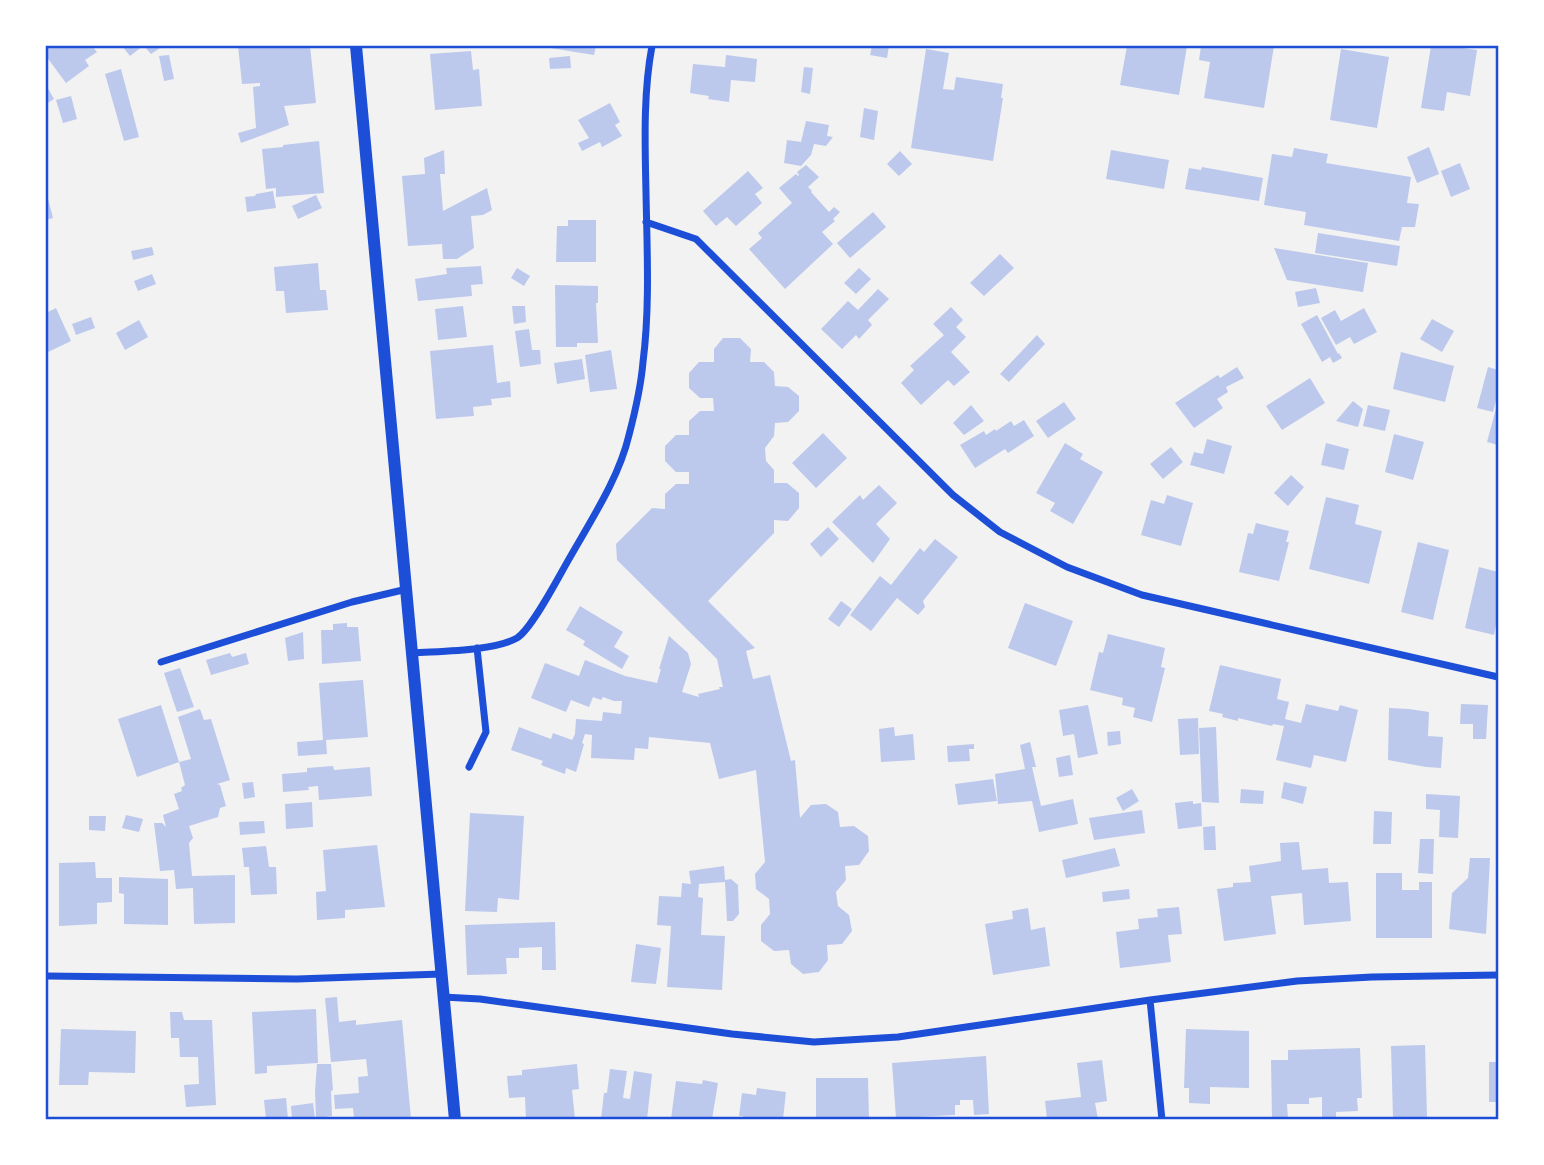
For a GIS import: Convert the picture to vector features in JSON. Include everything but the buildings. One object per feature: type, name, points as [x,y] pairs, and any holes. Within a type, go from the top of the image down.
[{"type":"street","points":[[356,46],[456,1119]]},
{"type":"street","points":[[413,653],[477,648],[517,638],[527,629],[611,483],[629,437],[643,363],[646,295],[645,124],[652,46]]},
{"type":"street","points":[[646,222],[696,239],[953,495],[1000,532],[1067,567],[1142,595],[1499,677]]},
{"type":"street","points":[[161,662],[352,602],[407,589]]},
{"type":"street","points":[[469,766],[486,732],[477,648]]},
{"type":"street","points":[[46,976],[297,979],[441,974]]},
{"type":"street","points":[[443,997],[480,999],[732,1034],[814,1042],[898,1037],[1297,981],[1499,975]]},
{"type":"street","points":[[1150,1000],[1162,1119]]}]
